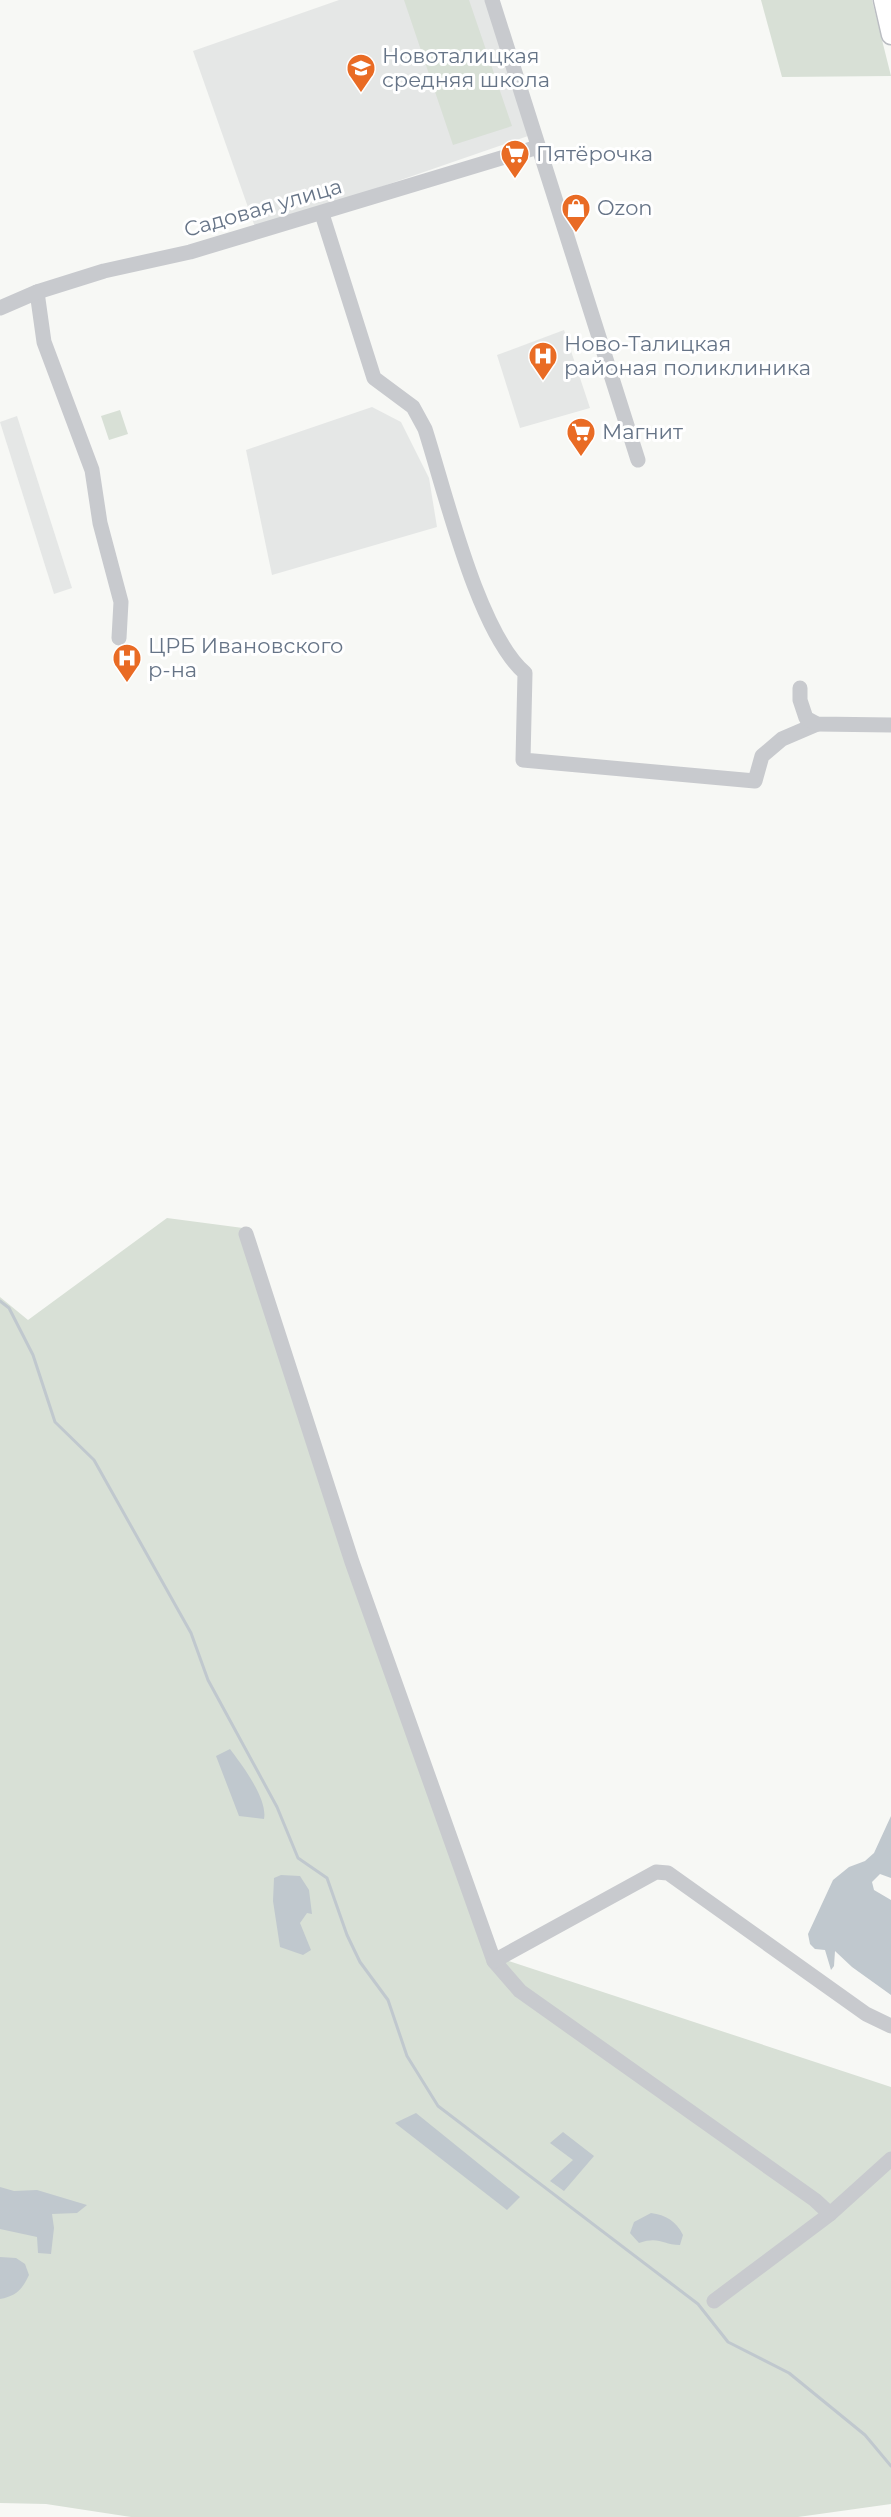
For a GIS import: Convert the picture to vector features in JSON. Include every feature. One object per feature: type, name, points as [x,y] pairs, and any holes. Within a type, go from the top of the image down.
[{"type":"main road","points":[[883,0],[891,35]]},
{"type":"street","points":[[492,0],[638,460]]},
{"type":"street","name":"Садовая улица","points":[[0,308],[37,292],[104,271],[190,252],[538,147]]},
{"type":"street","points":[[322,214],[374,378],[413,408],[425,429],[486,615],[514,663],[525,673],[523,760],[755,781],[762,756],[782,739],[817,724],[891,724]]},
{"type":"street","points":[[37,292],[44,342],[92,470],[100,523],[121,602],[119,638]]},
{"type":"street","points":[[800,688],[800,700],[806,718],[817,724]]},
{"type":"street","points":[[246,1234],[352,1562],[494,1961],[520,1991],[698,2115],[815,2200],[830,2214]]},
{"type":"street","points":[[494,1961],[656,1872],[668,1873],[866,2014],[891,2026]]},
{"type":"street","points":[[714,2301],[830,2214],[891,2159]]},
{"type":"shaded area","name":"Новоталицкая средняя школа","points":[[339,0],[486,0],[528,136],[256,230],[193,51]]},
{"type":"shaded area","points":[[404,0],[469,0],[512,126],[453,145]]},
{"type":"shaded area","points":[[761,0],[872,0],[891,76],[782,77]]},
{"type":"shaded area","name":"Ново-Талицкая районая поликлиника","points":[[564,330],[590,408],[520,428],[497,355]]},
{"type":"shaded area","points":[[372,407],[401,422],[429,478],[437,527],[272,575],[246,450]]},
{"type":"shaded area","points":[[120,410],[128,434],[109,440],[101,416]]},
{"type":"shaded area","points":[[17,416],[72,588],[54,594],[0,422]]},
{"type":"shaded area","points":[[167,1218],[243,1228],[497,1957],[891,2087],[891,2504],[798,2517],[131,2517],[46,2504],[0,2503],[0,1297],[28,1320]]},
{"type":"shaded area","points":[[230,1749],[258,1792],[264,1819],[239,1816],[216,1756]]},
{"type":"shaded area","points":[[891,1816],[891,1878],[880,1874],[872,1882],[874,1890],[891,1900],[891,1995],[852,1967],[835,1951],[834,1966],[831,1970],[825,1950],[815,1949],[810,1944],[808,1934],[833,1880],[849,1867],[865,1861],[874,1853]]},
{"type":"shaded area","points":[[281,1875],[300,1876],[309,1890],[312,1914],[307,1913],[300,1923],[311,1950],[303,1955],[280,1947],[273,1901],[274,1878]]},
{"type":"shaded area","points":[[416,2113],[520,2197],[507,2210],[395,2123]]},
{"type":"shaded area","points":[[563,2132],[594,2156],[564,2191],[550,2181],[573,2160],[550,2143]]},
{"type":"shaded area","points":[[0,2187],[14,2191],[37,2190],[87,2205],[77,2213],[52,2214],[54,2228],[51,2254],[38,2253],[37,2237],[0,2229]]},
{"type":"shaded area","points":[[651,2213],[674,2222],[683,2235],[680,2245],[656,2241],[639,2243],[630,2233],[634,2222]]},
{"type":"shaded area","points":[[0,2257],[16,2258],[25,2264],[29,2275],[18,2292],[0,2299]]},
{"type":"waterway","points":[[0,1301],[9,1308],[33,1355],[55,1422],[94,1460],[191,1633],[208,1680],[277,1807],[298,1858],[327,1878],[347,1935],[360,1962],[388,2000],[407,2056],[438,2106],[698,2304],[728,2342],[789,2373],[865,2435],[891,2466]]},
{"type":"place","name":"Новоталицкая средняя школа","points":[[361,94]]},
{"type":"place","name":"Пятёрочка","points":[[515,180]]},
{"type":"place","name":"Ozon","points":[[576,234]]},
{"type":"place","name":"Ново-Талицкая районая поликлиника","points":[[543,382]]},
{"type":"place","name":"Магнит","points":[[581,458]]},
{"type":"place","name":"ЦРБ Ивановского р-на","points":[[127,684]]}]
